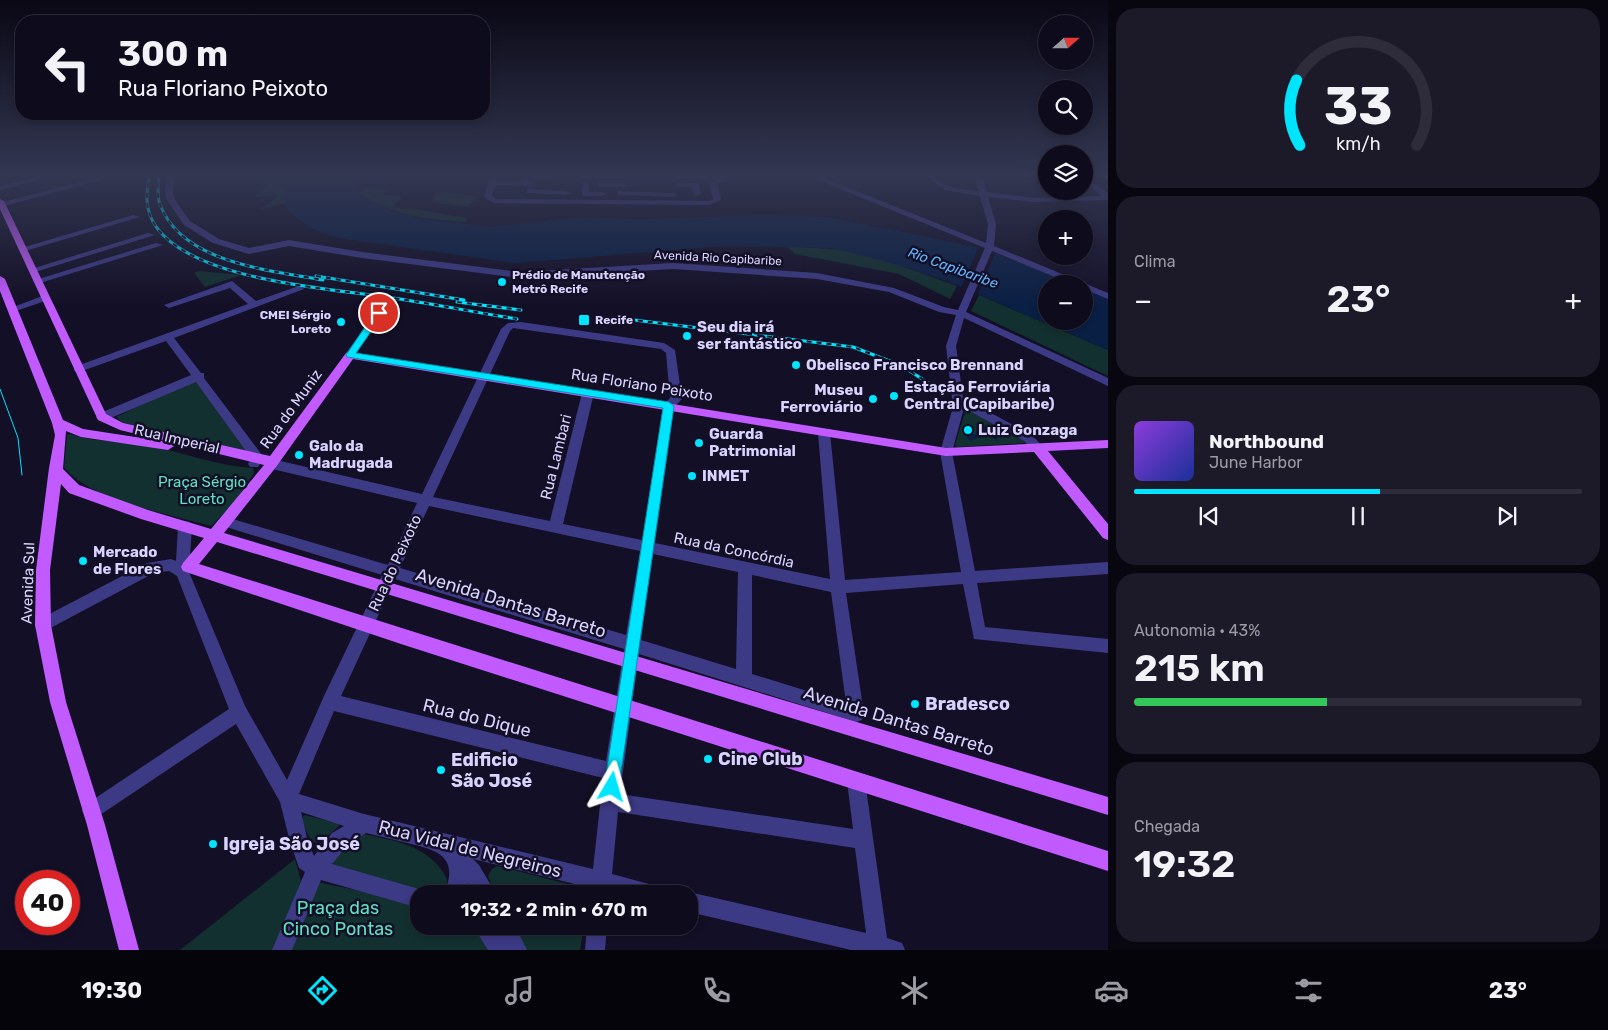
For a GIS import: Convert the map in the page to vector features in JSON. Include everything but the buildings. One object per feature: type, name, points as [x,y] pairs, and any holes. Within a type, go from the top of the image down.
[{"type":"main road","points":[[8,217],[102,417]]},
{"type":"main road","name":"Avenida Sul","points":[[0,279],[58,423],[61,435],[55,468],[43,570],[43,625],[58,702],[91,811],[129,950]]},
{"type":"main road","name":"Rua Floriano Peixoto","points":[[350,355],[946,452],[1037,446],[1108,444]]},
{"type":"main road","name":"Rua do Muniz","points":[[226,522],[261,461],[284,448],[350,355]]},
{"type":"main road","name":"Rua Imperial","points":[[102,417],[120,426],[261,461]]},
{"type":"main road","name":"Rua Imperial","points":[[58,423],[81,433],[261,461]]},
{"type":"main road","points":[[1037,446],[1108,534]]},
{"type":"main road","name":"Avenida Dantas Barreto","points":[[55,468],[63,479],[74,488],[146,515],[1108,806]]},
{"type":"main road","points":[[226,522],[185,570],[367,624],[1108,861]]},
{"type":"street","points":[[22,248],[135,217]]},
{"type":"street","name":"Avenida Rio Capibaribe","points":[[183,217],[191,226],[216,241],[250,251],[289,243],[440,266],[519,275],[673,266],[817,276],[891,290],[942,310],[961,313],[1108,382]]},
{"type":"street","points":[[914,217],[1055,275]]},
{"type":"street","points":[[990,217],[992,249],[961,313],[950,351],[958,412],[946,452],[979,634],[1108,646]]},
{"type":"street","points":[[963,237],[980,233],[992,224]]},
{"type":"street","points":[[32,270],[152,235]]},
{"type":"street","points":[[37,281],[159,245]]},
{"type":"street","points":[[113,246],[120,256]]},
{"type":"street","points":[[992,249],[1058,275]]},
{"type":"street","points":[[169,305],[232,284],[254,305]]},
{"type":"street","points":[[78,369],[299,289]]},
{"type":"street","points":[[1093,289],[1108,295]]},
{"type":"street","points":[[13,309],[45,298]]},
{"type":"street","name":"Rua do Muniz","points":[[350,355],[379,313]]},
{"type":"street","name":"Rua do Peixoto","points":[[288,799],[330,702],[506,329],[515,324],[664,346],[671,352],[676,389],[676,399],[669,406]]},
{"type":"street","points":[[168,336],[200,376],[261,461]]},
{"type":"street","points":[[102,417],[200,376]]},
{"type":"street","name":"Rua Lambari","points":[[555,528],[588,393]]},
{"type":"street","points":[[957,399],[1028,438],[1037,446]]},
{"type":"street","points":[[601,885],[614,772],[669,406]]},
{"type":"street","points":[[824,433],[838,587]]},
{"type":"street","name":"Rua da Concórdia","points":[[261,461],[424,500],[745,569],[838,587],[1108,568]]},
{"type":"street","name":"Avenida Dantas Barreto","points":[[226,522],[633,644],[856,714],[838,587]]},
{"type":"street","points":[[185,526],[185,570],[239,712],[288,799],[299,842],[306,860],[316,869],[410,895]]},
{"type":"street","points":[[43,625],[152,567],[171,565],[185,570]]},
{"type":"street","points":[[744,679],[745,569]]},
{"type":"street","name":"Rua do Dique","points":[[330,702],[614,772]]},
{"type":"street","points":[[91,811],[239,712]]},
{"type":"street","points":[[698,904],[884,949],[864,840],[856,781]]},
{"type":"street","name":"Rua Vidal de Negreiros","points":[[288,799],[446,847],[590,885]]},
{"type":"street","points":[[610,802],[864,840]]},
{"type":"street","points":[[282,950],[316,869],[338,840],[364,823]]},
{"type":"street","points":[[446,847],[458,876],[458,885]]},
{"type":"street","points":[[446,847],[472,872],[480,885]]},
{"type":"street","points":[[489,935],[500,950]]},
{"type":"street","points":[[509,935],[517,950]]},
{"type":"street","points":[[595,950],[596,935]]},
{"type":"green space","points":[[420,217],[462,217],[466,218],[468,222],[437,219]]},
{"type":"green space","points":[[786,246],[843,250],[896,264],[957,286],[950,299],[899,274],[795,254]]},
{"type":"green space","points":[[199,271],[241,275],[205,287],[194,273]]},
{"type":"green space","points":[[979,295],[1038,320],[1038,330],[1061,330],[1108,350],[1108,376],[971,311]]},
{"type":"green space","name":"Praça Sérgio Loreto","points":[[197,382],[246,451],[123,423],[116,417],[187,383]]},
{"type":"green space","points":[[968,410],[1025,443],[957,447],[955,445],[965,412]]},
{"type":"green space","name":"Praça Sérgio Loreto","points":[[70,434],[89,439],[147,445],[213,462],[253,468],[254,473],[234,503],[211,526],[153,511],[110,497],[75,478],[64,467],[67,435]]},
{"type":"green space","points":[[304,815],[338,823],[339,826],[321,842],[312,843],[301,820]]},
{"type":"green space","name":"Praça das Cinco Pontas","points":[[363,834],[386,839],[408,845],[427,856],[443,872],[447,885],[410,885],[410,889],[333,866],[333,856]]},
{"type":"green space","points":[[295,859],[301,881],[276,950],[180,950]]},
{"type":"green space","points":[[497,866],[572,885],[491,885],[488,876],[492,869]]},
{"type":"green space","name":"Praça das Cinco Pontas","points":[[317,882],[410,901],[410,935],[502,935],[510,950],[289,950]]},
{"type":"green space","points":[[516,935],[582,935],[580,950],[524,950]]},
{"type":"water","name":"Rio Capibaribe","points":[[297,217],[416,217],[491,227],[577,217],[641,219],[829,217],[982,248],[1051,275],[1038,275],[1038,320],[947,281],[878,259],[830,248],[722,246],[516,263],[338,238],[308,227]]},
{"type":"water","points":[[1093,292],[1108,298],[1108,350],[1061,330],[1093,330]]},
{"type":"water","points":[[984,426],[998,434],[997,441],[988,435],[970,441],[963,434],[976,434],[978,428]]},
{"type":"pier","points":[[979,246],[996,251],[977,297],[960,290]]},
{"type":"tram line","points":[[0,389],[18,438],[22,475]]},
{"type":"railway","points":[[151,217],[157,228],[175,246],[201,259],[230,270],[263,279],[297,285],[402,299],[517,319]]},
{"type":"railway","points":[[167,217],[171,224],[187,239],[207,251],[229,260],[253,267],[323,280]]},
{"type":"railway","points":[[316,276],[464,300]]},
{"type":"railway","points":[[457,302],[521,310]]},
{"type":"railway","points":[[618,318],[853,347],[900,365],[943,392]]},
{"type":"place","name":"Prédio de Manutenção Metrô Recife","points":[[502,282]]},
{"type":"place","name":"Recife","points":[[584,320]]},
{"type":"place","name":"CMEI Sérgio Loreto","points":[[341,322]]},
{"type":"place","name":"Seu dia irá ser fantástico","points":[[687,336]]},
{"type":"place","name":"Obelisco Francisco Brennand","points":[[796,365]]},
{"type":"place","name":"Estação Ferroviária Central (Capibaribe)","points":[[894,396]]},
{"type":"place","name":"Museu Ferroviário","points":[[873,399]]},
{"type":"place","name":"Luiz Gonzaga","points":[[968,430]]},
{"type":"place","name":"Guarda Patrimonial","points":[[699,443]]},
{"type":"place","name":"Galo da Madrugada","points":[[299,455]]},
{"type":"place","name":"INMET","points":[[692,476]]},
{"type":"place","name":"Mercado de Flores","points":[[83,561]]},
{"type":"place","name":"Bradesco","points":[[915,704]]},
{"type":"place","name":"Cine Club","points":[[708,759]]},
{"type":"place","name":"Edificio São José","points":[[441,770]]},
{"type":"place","name":"Igreja São José","points":[[213,844]]},
{"type":"route","points":[[379,313],[350,355],[379,358],[669,406],[612,787]]}]
